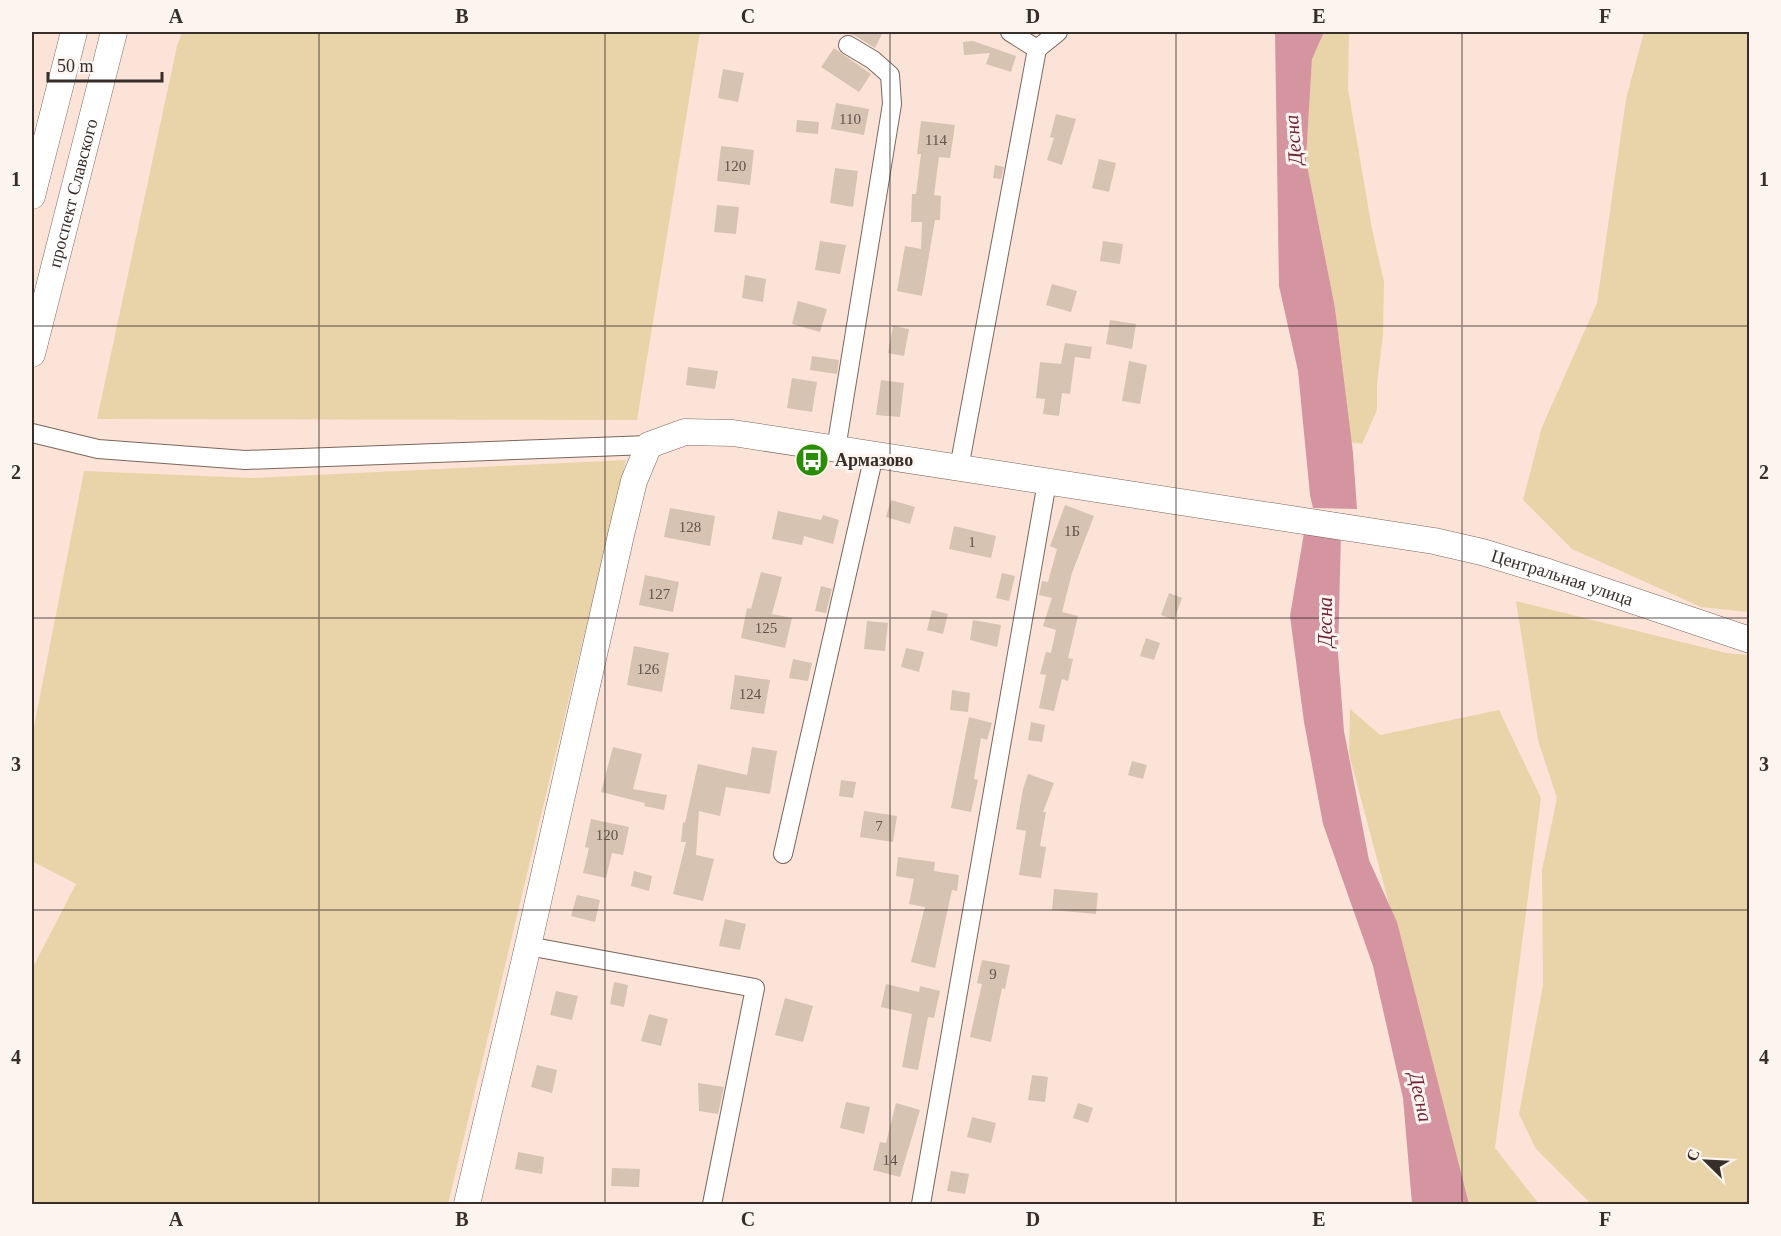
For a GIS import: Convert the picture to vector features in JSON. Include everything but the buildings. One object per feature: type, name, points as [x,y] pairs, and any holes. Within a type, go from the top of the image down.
[{"type":"street","points":[[32,196],[74,32]]},
{"type":"street","name":"проспект Славского","points":[[32,354],[114,32]]},
{"type":"street","points":[[1010,32],[1037,49]]},
{"type":"street","points":[[959,468],[1037,49],[1058,32]]},
{"type":"street","points":[[836,449],[892,104],[890,75],[873,60],[848,45]]},
{"type":"street","name":"Центральная улица","points":[[649,445],[685,432],[733,433],[1434,541],[1482,552],[1582,582],[1749,640]]},
{"type":"street","points":[[32,433],[98,449],[245,460],[649,445],[634,481],[467,1204]]},
{"type":"street","points":[[783,854],[874,455]]},
{"type":"street","points":[[921,1204],[1047,482]]},
{"type":"street","points":[[528,946],[755,988],[712,1204]]},
{"type":"shaded area","points":[[182,32],[700,32],[637,420],[97,419],[177,46]]},
{"type":"shaded area","points":[[1324,32],[1349,32],[1348,89],[1372,229],[1384,282],[1383,334],[1377,384],[1377,410],[1362,444],[1351,442],[1335,308],[1306,160],[1312,59]]},
{"type":"shaded area","points":[[1644,32],[1749,32],[1749,612],[1701,607],[1572,549],[1523,500],[1542,427],[1597,303],[1626,99]]},
{"type":"shaded area","points":[[626,460],[448,1204],[32,1204],[32,969],[76,884],[32,861],[32,737],[84,471],[252,478]]},
{"type":"shaded area","points":[[1516,601],[1726,653],[1749,655],[1749,1204],[1591,1204],[1536,1149],[1519,1114],[1543,985],[1542,870],[1557,798],[1538,740]]},
{"type":"shaded area","points":[[1350,709],[1380,735],[1499,710],[1541,798],[1495,1148],[1539,1204],[1469,1204],[1349,754]]},
{"type":"water","name":"Десна","points":[[1275,32],[1324,32],[1312,59],[1306,160],[1335,308],[1353,453],[1357,509],[1313,508],[1310,495],[1298,371],[1279,286]]},
{"type":"water","name":"Десна","points":[[1305,527],[1341,533],[1338,653],[1344,731],[1369,860],[1397,922],[1469,1204],[1412,1204],[1403,1098],[1373,966],[1323,824],[1304,722],[1290,616]]},
{"type":"place","name":"Армазово","points":[[812,460]]}]
